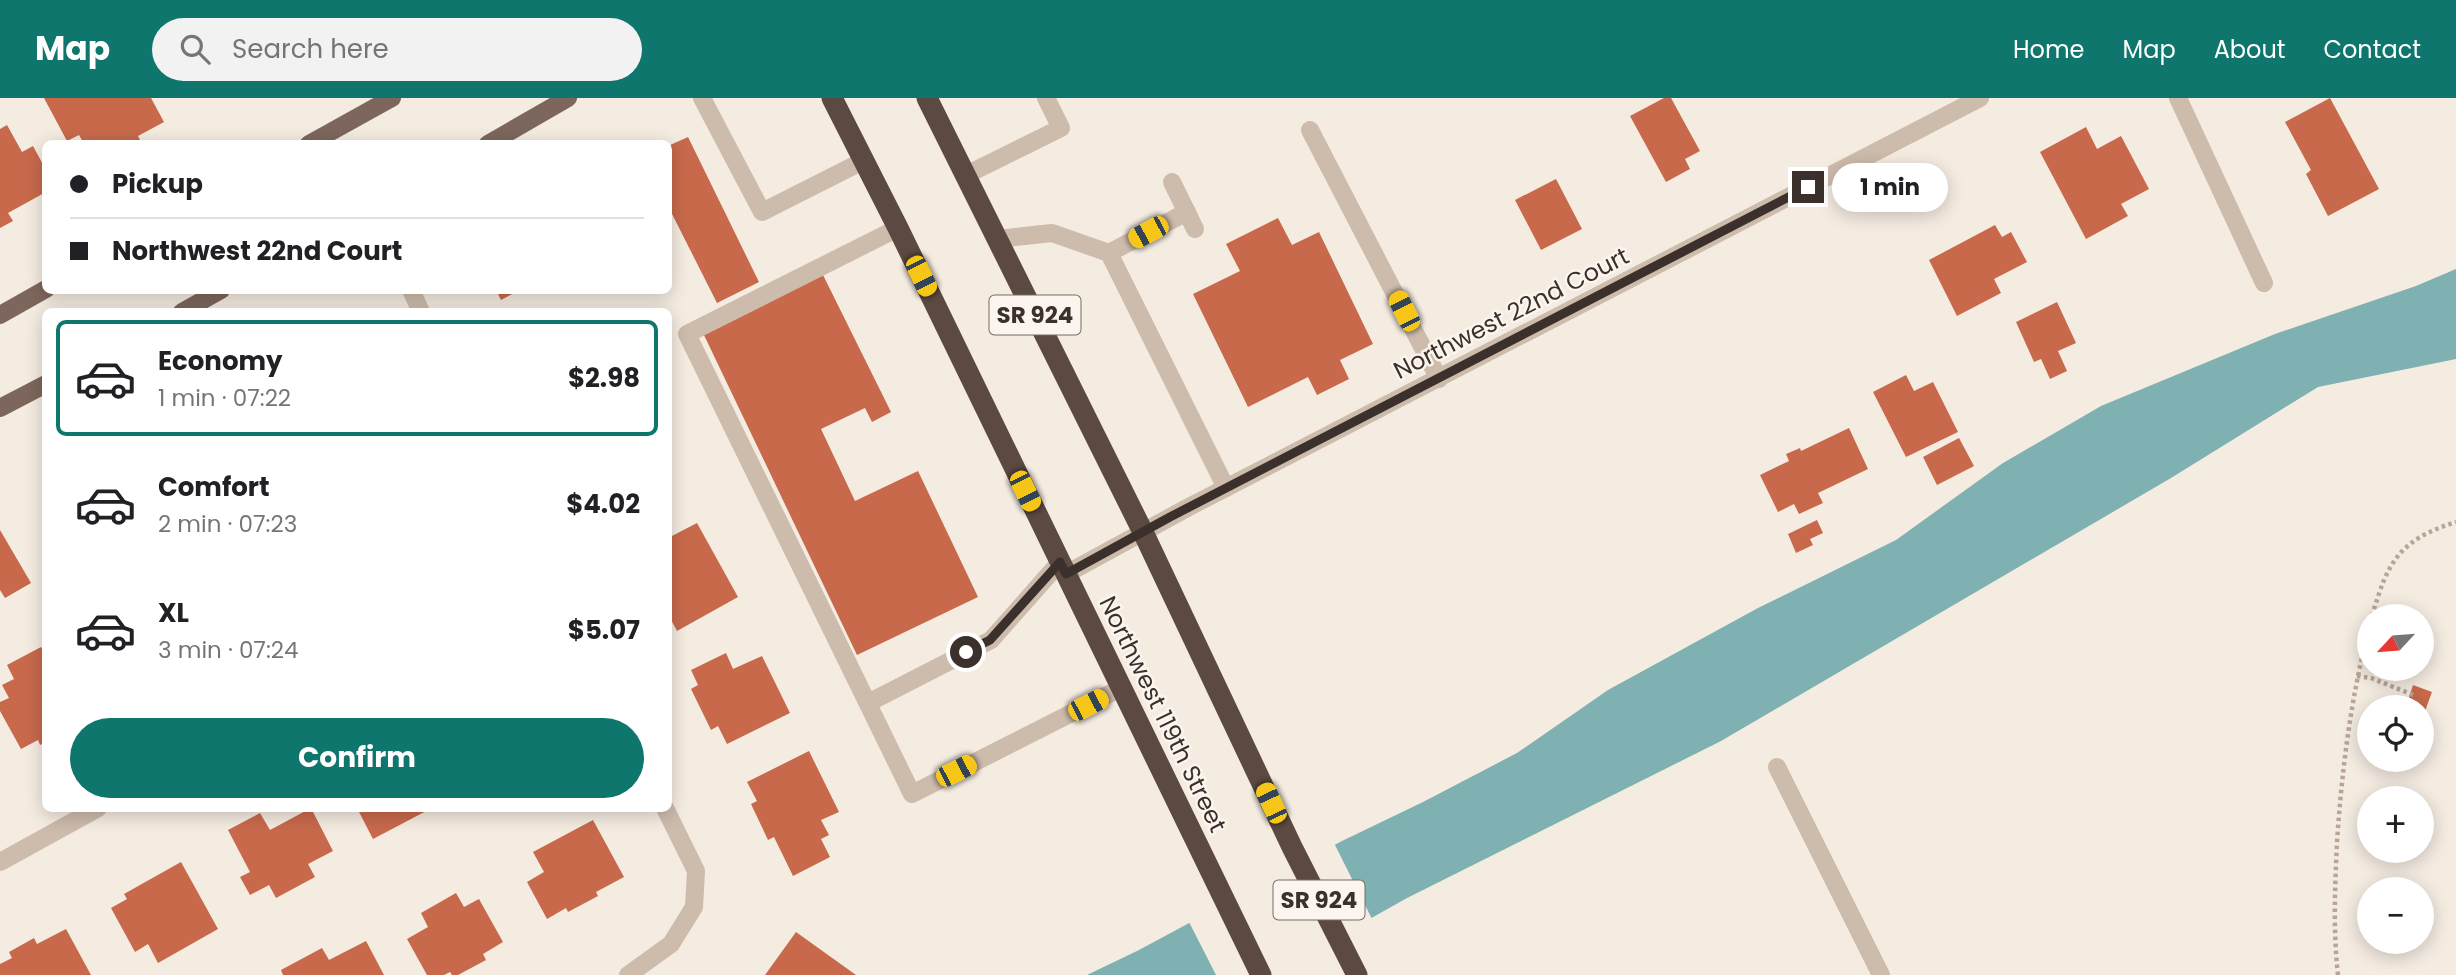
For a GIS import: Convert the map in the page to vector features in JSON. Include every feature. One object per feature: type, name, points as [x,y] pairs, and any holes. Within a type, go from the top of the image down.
[{"type":"highway","name":"Northwest 119th Street","points":[[832,98],[898,228],[1261,975]]},
{"type":"highway","name":"SR 924","points":[[928,98],[1143,532],[1292,847],[1357,975]]},
{"type":"main road","points":[[334,137],[392,98]]},
{"type":"main road","points":[[495,140],[568,98]]},
{"type":"main road","points":[[0,315],[42,291]]},
{"type":"main road","points":[[189,308],[214,294]]},
{"type":"main road","points":[[0,408],[42,386]]},
{"type":"street","points":[[702,98],[762,212],[864,160]]},
{"type":"street","points":[[966,175],[1060,128],[1046,98]]},
{"type":"street","name":"Northwest 22nd Court","points":[[868,703],[990,640],[1063,568],[1143,532],[1980,98]]},
{"type":"street","points":[[2178,98],[2264,283]]},
{"type":"street","points":[[1310,130],[1439,379]]},
{"type":"street","points":[[1172,182],[1195,229]]},
{"type":"street","points":[[1109,253],[1187,212]]},
{"type":"street","points":[[898,228],[687,334],[912,794],[1121,688]]},
{"type":"street","points":[[997,239],[1052,233],[1109,253],[1226,488]]},
{"type":"street","points":[[1777,767],[1881,975]]},
{"type":"street","points":[[0,862],[91,812]]},
{"type":"street","points":[[628,975],[671,944],[694,907],[696,871],[667,812]]},
{"type":"path","points":[[2376,604],[2384,578],[2398,554],[2419,537],[2456,522]]},
{"type":"path","points":[[2338,975],[2335,930],[2336,857],[2344,763],[2357,676]]},
{"type":"path","points":[[2378,681],[2414,695]]},
{"type":"water","points":[[2456,269],[2456,359],[2318,387],[2171,478],[1721,741],[1407,898],[1270,975],[1087,975],[1517,753],[1608,690],[1758,608],[1896,540],[2003,463],[2101,406],[2275,334],[2416,286]]},
{"type":"pier","points":[[1333,841],[1373,921],[1277,975],[1216,975],[1188,920]]},
{"type":"building","points":[[44,98],[151,98],[164,122],[138,136],[140,140],[82,140],[79,135],[66,140]]},
{"type":"building","points":[[1664,98],[1671,98],[1700,151],[1685,159],[1690,169],[1666,182],[1630,116]]},
{"type":"building","points":[[2330,98],[2379,189],[2328,216],[2306,174],[2311,170],[2285,122]]},
{"type":"building","points":[[7,125],[22,152],[33,146],[42,163],[42,194],[8,213],[13,221],[0,228],[0,129]]},
{"type":"building","points":[[2086,127],[2097,149],[2121,136],[2149,189],[2121,204],[2128,216],[2086,239],[2040,152]]},
{"type":"building","points":[[688,137],[759,282],[717,303],[672,214],[672,144]]},
{"type":"building","points":[[1556,179],[1582,229],[1541,250],[1515,200]]},
{"type":"building","points":[[1278,218],[1292,245],[1319,232],[1373,344],[1340,360],[1349,379],[1317,395],[1308,377],[1248,407],[1193,294],[1240,271],[1226,244]]},
{"type":"building","points":[[1995,225],[2002,237],[2011,232],[2027,262],[1994,279],[2001,293],[1957,316],[1929,260]]},
{"type":"building","points":[[823,275],[891,412],[872,422],[865,408],[821,429],[855,501],[918,471],[978,597],[857,655],[703,333]]},
{"type":"building","points":[[498,294],[512,294],[501,300]]},
{"type":"building","points":[[2057,302],[2076,343],[2058,351],[2067,371],[2050,379],[2041,359],[2034,362],[2016,322]]},
{"type":"building","points":[[1906,375],[1914,391],[1933,382],[1958,432],[1906,457],[1873,392]]},
{"type":"building","points":[[1849,428],[1868,469],[1818,493],[1823,503],[1799,514],[1794,504],[1778,512],[1760,475],[1789,461],[1786,454],[1800,448],[1801,451]]},
{"type":"building","points":[[1959,438],[1974,466],[1937,485],[1923,457]]},
{"type":"building","points":[[1817,520],[1823,533],[1810,539],[1813,545],[1796,553],[1788,534]]},
{"type":"building","points":[[697,523],[738,597],[677,631],[672,622],[672,536]]},
{"type":"building","points":[[0,530],[31,583],[5,598],[0,590]]},
{"type":"building","points":[[42,649],[40,745],[38,740],[21,749],[0,711],[0,702],[9,698],[2,685],[14,679],[7,665]]},
{"type":"building","points":[[726,653],[733,669],[762,656],[790,713],[727,744],[718,726],[711,730],[691,689],[698,685],[691,670]]},
{"type":"building","points":[[2413,685],[2432,692],[2431,695],[2410,695]]},
{"type":"building","points":[[809,751],[839,812],[821,820],[829,835],[821,839],[830,857],[793,876],[774,837],[768,840],[751,804],[757,801],[747,782]]},
{"type":"building","points":[[304,812],[313,812],[333,851],[308,864],[315,877],[276,898],[269,885],[250,895],[240,877],[250,872],[228,830],[260,813],[270,830]]},
{"type":"building","points":[[359,812],[424,812],[373,839]]},
{"type":"building","points":[[593,820],[624,877],[596,892],[598,896],[568,912],[566,908],[547,919],[527,882],[544,872],[533,852]]},
{"type":"building","points":[[181,862],[218,929],[158,963],[148,944],[135,952],[111,908],[127,899],[124,894]]},
{"type":"building","points":[[456,893],[464,907],[479,899],[503,942],[483,954],[486,960],[458,975],[452,975],[450,972],[444,975],[427,975],[407,939],[428,927],[421,913]]},
{"type":"building","points":[[66,929],[91,975],[0,975],[0,964],[12,958],[9,952],[34,938],[37,944]]},
{"type":"building","points":[[796,932],[856,975],[765,975]]},
{"type":"building","points":[[366,941],[384,975],[283,975],[281,970],[322,948],[329,960]]},
{"type":"route","points":[[966,652],[990,640],[1060,562],[1066,574],[1170,517],[1808,187]]}]
